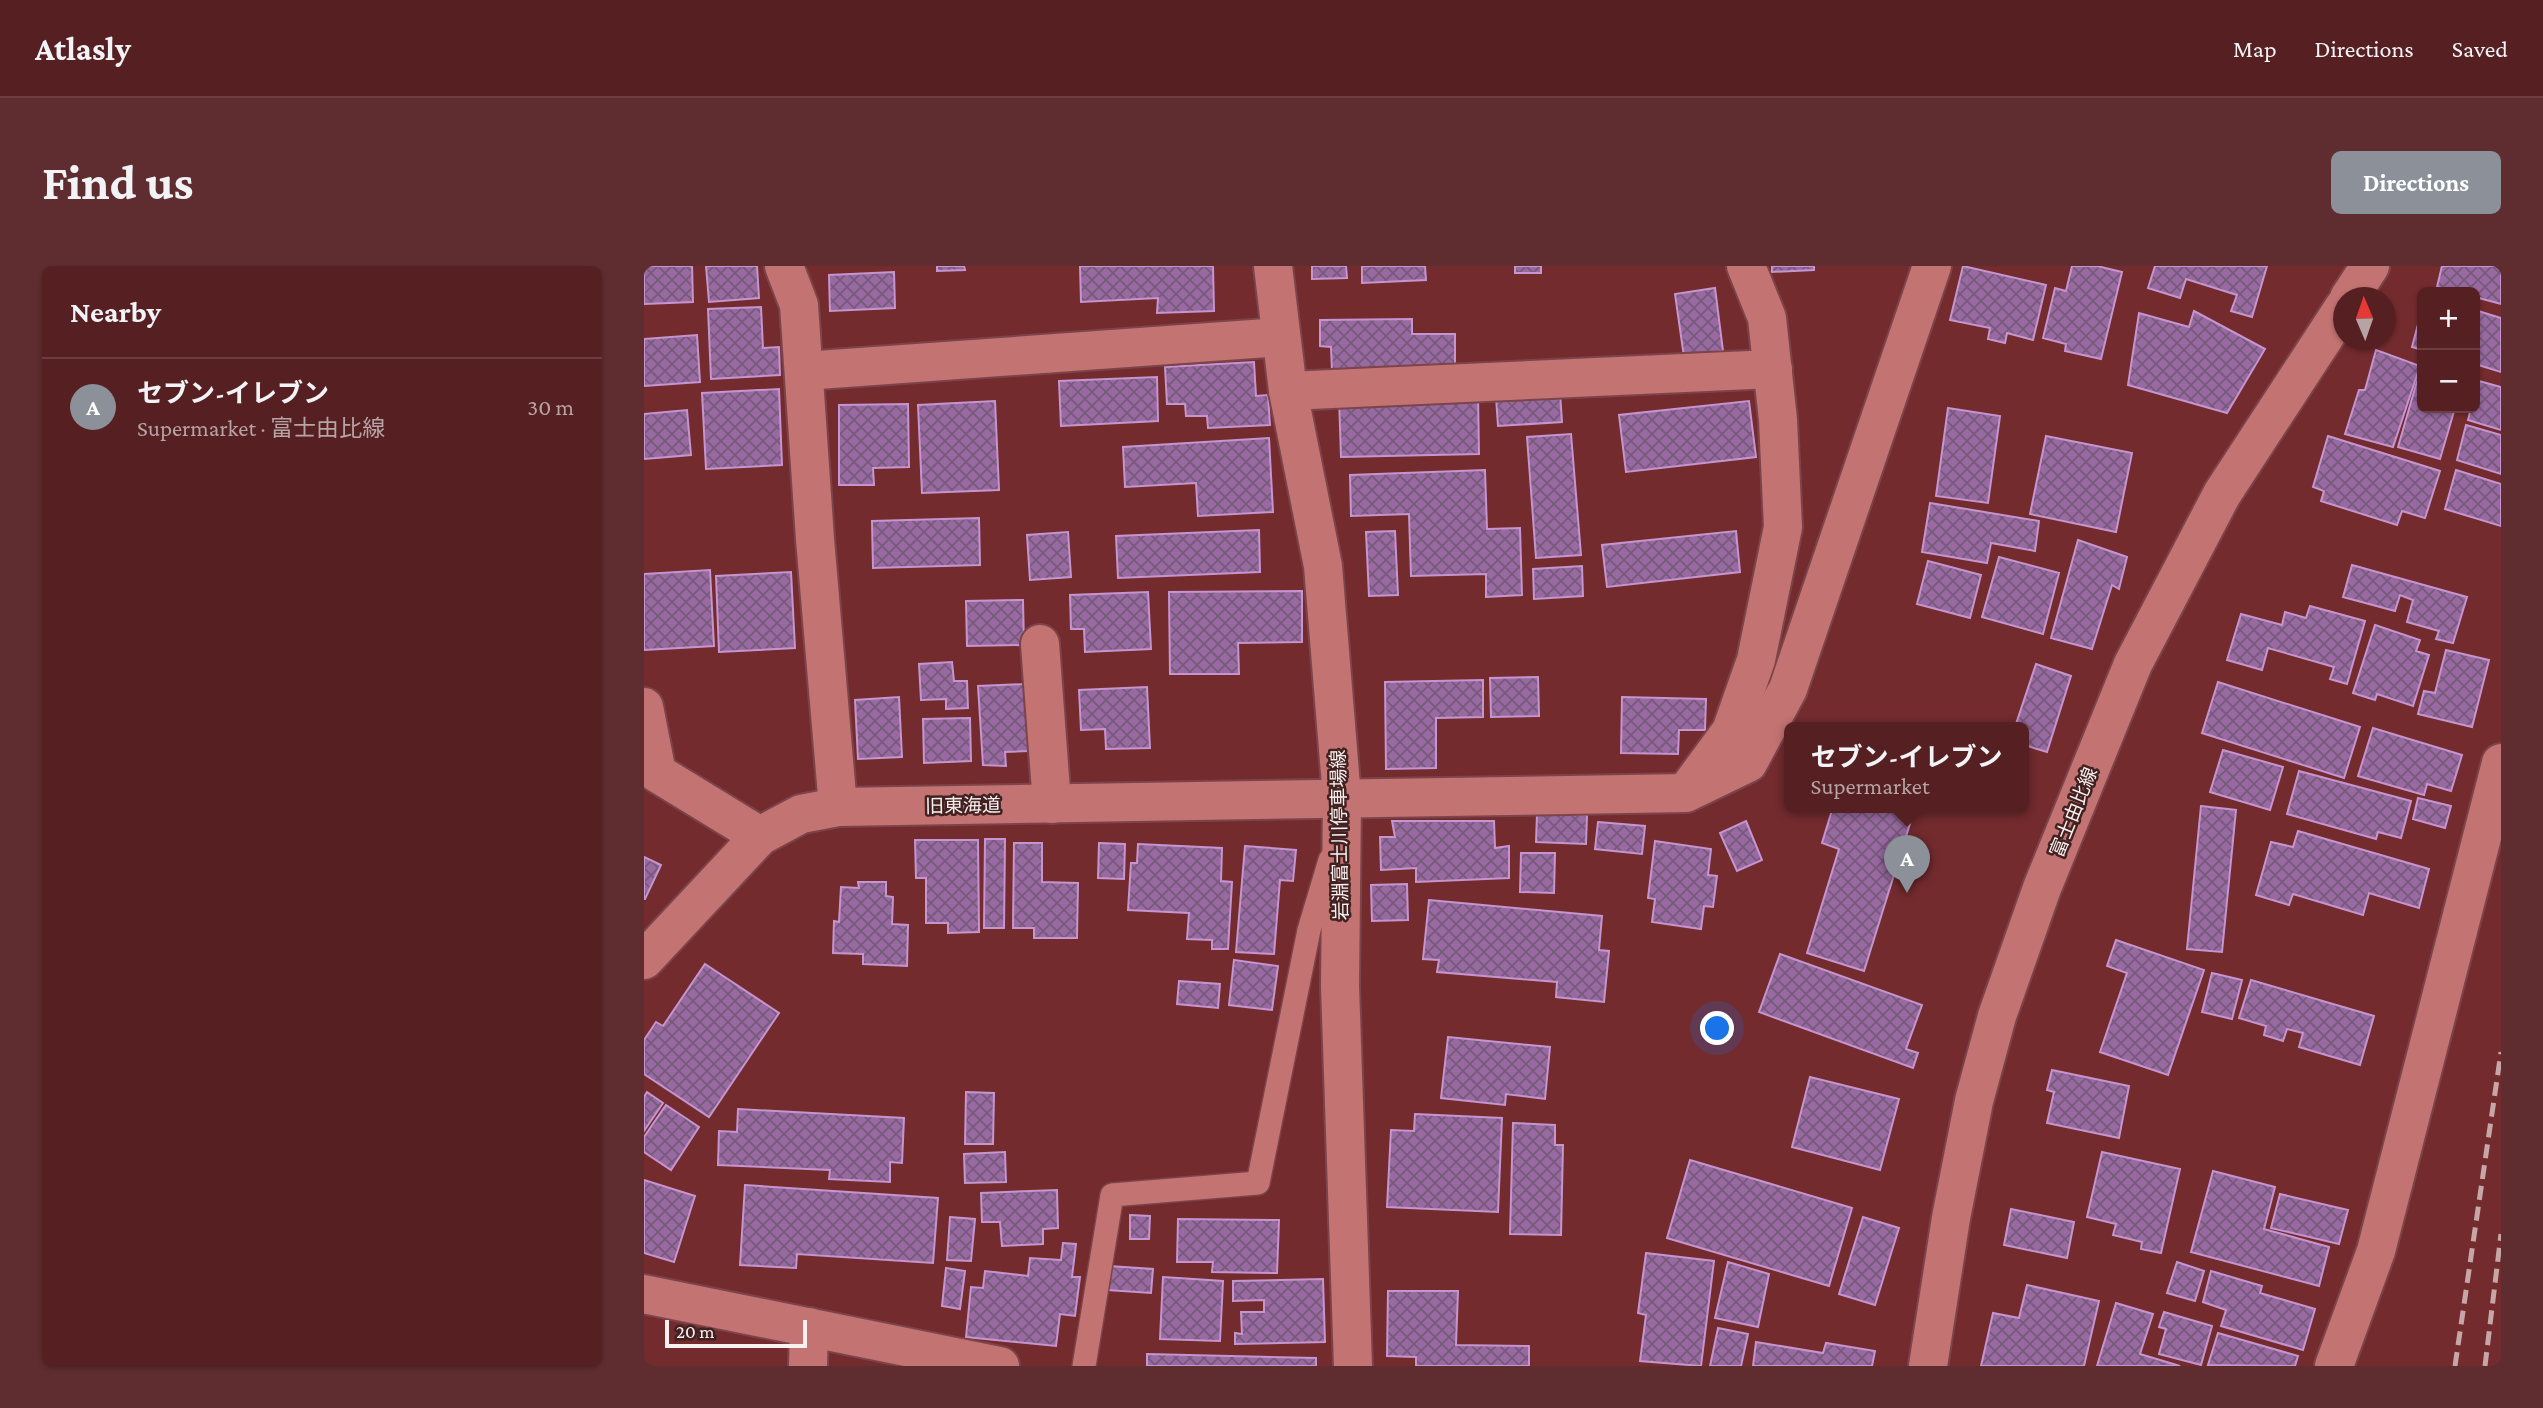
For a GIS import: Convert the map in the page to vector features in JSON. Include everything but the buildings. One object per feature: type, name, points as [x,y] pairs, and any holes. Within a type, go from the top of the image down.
[{"type":"street","points":[[784,266],[799,306],[838,807]]},
{"type":"street","name":"岩淵富士川停車場線","points":[[1273,266],[1288,391],[1323,566],[1342,810],[1340,986],[1353,1366]]},
{"type":"street","points":[[1686,793],[1731,731],[1759,647],[1783,527],[1779,420],[1767,318],[1746,266]]},
{"type":"street","points":[[1686,793],[1748,763],[1788,689],[1932,266]]},
{"type":"street","points":[[2356,287],[2370,266]]},
{"type":"street","name":"富士由比線","points":[[1928,1366],[1951,1218],[1974,1101],[1997,1016],[2042,888],[2133,664],[2222,494],[2333,322]]},
{"type":"street","points":[[804,371],[1281,337]]},
{"type":"street","points":[[1288,391],[1773,369]]},
{"type":"street","points":[[1040,644],[1052,804]]},
{"type":"street","points":[[644,707],[657,773],[761,836]]},
{"type":"street","points":[[2334,1366],[2375,1251],[2501,763]]},
{"type":"street","name":"旧東海道","points":[[647,952],[761,836],[801,814],[838,807],[1052,804],[1342,810],[1686,793]]},
{"type":"street","points":[[644,1294],[1000,1366]]},
{"type":"street","points":[[808,1366],[809,1328]]},
{"type":"lane","points":[[1084,1366],[1112,1195],[1258,1183],[1309,930],[1342,810]]},
{"type":"railway","points":[[2455,1366],[2501,1052]]},
{"type":"railway","points":[[2485,1366],[2501,1234]]},
{"type":"place","name":"セブン-イレブン","points":[[1907,893]]}]
